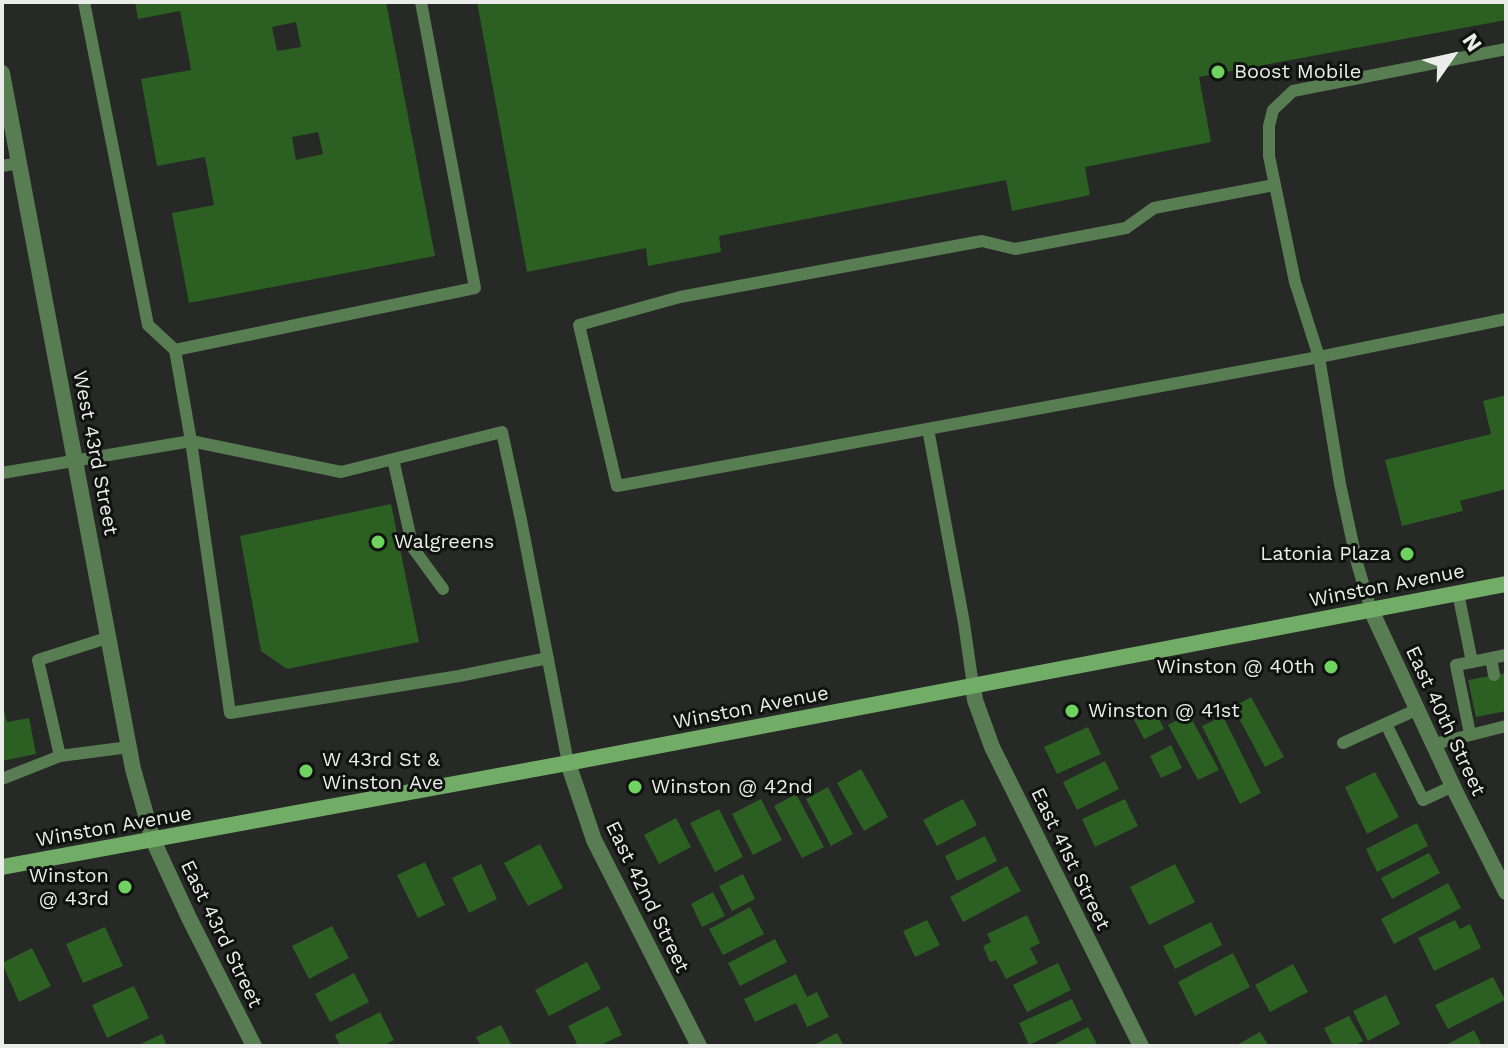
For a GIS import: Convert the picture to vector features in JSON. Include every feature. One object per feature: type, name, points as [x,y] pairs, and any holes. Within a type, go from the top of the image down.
[{"type":"main road","name":"Winston Avenue","points":[[2,867],[568,763],[1506,584]]},
{"type":"street","name":"West 43rd Street","points":[[2,73],[10,164],[76,461],[129,747],[153,840]]},
{"type":"street","name":"East 40th Street","points":[[1371,610],[1506,892]]},
{"type":"street","name":"East 41st Street","points":[[973,686],[992,747],[1141,1046]]},
{"type":"street","name":"East 42nd Street","points":[[568,763],[594,840],[699,1046]]},
{"type":"street","name":"East 43rd Street","points":[[153,840],[254,1046]]},
{"type":"lane","points":[[84,2],[148,325],[175,350],[230,713],[459,676],[548,658]]},
{"type":"lane","points":[[175,350],[475,288],[421,2]]},
{"type":"lane","points":[[1371,610],[1340,484],[1319,357],[1295,282],[1274,185],[1269,156],[1269,126],[1273,110],[1293,91],[1506,49]]},
{"type":"lane","points":[[1274,185],[1154,208],[1126,228],[1015,249],[982,241],[680,297],[579,325],[617,486],[1319,357],[1506,319]]},
{"type":"lane","points":[[928,429],[973,686]]},
{"type":"lane","points":[[2,473],[191,441],[341,472],[502,432],[568,763]]},
{"type":"lane","points":[[393,459],[413,548],[443,589]]},
{"type":"lane","points":[[1458,593],[1472,662]]},
{"type":"lane","points":[[60,756],[38,660],[110,637]]},
{"type":"lane","points":[[1470,734],[1456,665],[1506,655]]},
{"type":"lane","points":[[1491,658],[1494,675]]},
{"type":"lane","points":[[1343,743],[1418,709]]},
{"type":"lane","points":[[1435,744],[1506,726],[1502,712]]},
{"type":"lane","points":[[1386,724],[1423,800],[1453,786]]},
{"type":"lane","points":[[2,779],[60,756],[129,747]]},
{"type":"building","points":[[135,2],[386,2],[435,256],[189,303],[172,213],[214,205],[205,157],[157,166],[141,79],[191,70],[180,11],[138,19]],"holes":[[[296,22],[301,47],[277,51],[272,27]],[[318,132],[323,154],[296,160],[292,137]]]},
{"type":"building","points":[[477,2],[1506,2],[1506,20],[1199,77],[1211,142],[1085,167],[1090,195],[1012,211],[1006,180],[719,236],[721,252],[648,266],[646,248],[527,272]]},
{"type":"building","points":[[1506,395],[1506,489],[1460,501],[1463,511],[1402,526],[1385,460],[1491,434],[1483,401]]},
{"type":"building","points":[[391,504],[419,642],[287,669],[261,651],[240,536]]},
{"type":"building","points":[[1506,673],[1506,711],[1476,717],[1468,680]]},
{"type":"building","points":[[1251,697],[1284,757],[1265,767],[1233,707]]},
{"type":"building","points":[[2,704],[7,722],[29,718],[36,754],[2,761]]},
{"type":"building","points":[[1154,708],[1164,729],[1144,739],[1133,718]]},
{"type":"building","points":[[1189,714],[1219,770],[1198,780],[1168,725]]},
{"type":"building","points":[[1223,716],[1261,793],[1240,804],[1202,726]]},
{"type":"building","points":[[1088,727],[1101,754],[1057,774],[1044,747]]},
{"type":"building","points":[[1171,745],[1182,768],[1161,778],[1150,756]]},
{"type":"building","points":[[1105,761],[1119,789],[1077,810],[1063,782]]},
{"type":"building","points":[[861,769],[888,817],[864,831],[837,783]]},
{"type":"building","points":[[1375,772],[1399,817],[1367,834],[1345,787]]},
{"type":"building","points":[[828,787],[853,834],[831,846],[806,799]]},
{"type":"building","points":[[796,794],[824,847],[802,858],[774,806]]},
{"type":"building","points":[[761,799],[782,840],[753,855],[732,814]]},
{"type":"building","points":[[963,799],[977,825],[937,846],[923,820]]},
{"type":"building","points":[[1125,799],[1138,826],[1095,847],[1082,819]]},
{"type":"building","points":[[719,809],[743,857],[715,872],[690,823]]},
{"type":"building","points":[[676,818],[691,847],[659,864],[644,835]]},
{"type":"building","points":[[1417,823],[1428,846],[1377,872],[1366,849]]},
{"type":"building","points":[[985,836],[997,861],[957,881],[945,856]]},
{"type":"building","points":[[540,844],[563,888],[528,906],[504,863]]},
{"type":"building","points":[[1429,853],[1440,873],[1392,899],[1381,878]]},
{"type":"building","points":[[425,862],[445,905],[418,918],[397,875]]},
{"type":"building","points":[[481,864],[497,899],[469,913],[452,878]]},
{"type":"building","points":[[1175,864],[1195,902],[1149,925],[1130,887]]},
{"type":"building","points":[[1007,866],[1021,891],[963,922],[950,897]]},
{"type":"building","points":[[743,874],[755,899],[732,911],[719,886]]},
{"type":"building","points":[[1448,883],[1461,908],[1394,944],[1381,919]]},
{"type":"building","points":[[713,892],[725,916],[702,927],[691,904]]},
{"type":"building","points":[[750,907],[764,934],[723,955],[709,929]]},
{"type":"building","points":[[1027,915],[1040,943],[1030,948],[1038,963],[1006,979],[996,960],[990,962],[983,946],[991,942],[987,934]]},
{"type":"building","points":[[927,920],[940,945],[915,957],[903,931]]},
{"type":"building","points":[[1455,920],[1460,929],[1470,924],[1481,948],[1434,971],[1418,938]]},
{"type":"building","points":[[1211,922],[1222,945],[1175,969],[1163,946]]},
{"type":"building","points":[[332,926],[349,958],[309,979],[292,946]]},
{"type":"building","points":[[105,927],[123,966],[83,983],[66,944]]},
{"type":"building","points":[[775,939],[787,962],[740,986],[728,963]]},
{"type":"building","points":[[32,948],[51,986],[19,1002],[2,963]]},
{"type":"building","points":[[1233,953],[1250,987],[1195,1016],[1178,982]]},
{"type":"building","points":[[587,962],[601,989],[549,1016],[535,990]]},
{"type":"building","points":[[1058,963],[1071,990],[1027,1012],[1013,985]]},
{"type":"building","points":[[1293,964],[1308,992],[1270,1012],[1255,985]]},
{"type":"building","points":[[354,973],[369,1002],[330,1022],[315,994]]},
{"type":"building","points":[[796,974],[807,997],[817,992],[829,1017],[807,1027],[796,1003],[755,1022],[744,999]]},
{"type":"building","points":[[1493,977],[1505,1000],[1448,1029],[1435,1005]]},
{"type":"building","points":[[134,986],[149,1018],[107,1038],[92,1005]]},
{"type":"building","points":[[1386,995],[1400,1024],[1368,1041],[1353,1011]]},
{"type":"building","points":[[1072,999],[1082,1020],[1029,1045],[1019,1023]]},
{"type":"building","points":[[608,1006],[622,1035],[599,1046],[578,1046],[568,1026]]},
{"type":"building","points":[[380,1012],[394,1040],[383,1046],[340,1046],[335,1035]]},
{"type":"building","points":[[1349,1016],[1363,1041],[1353,1046],[1333,1046],[1324,1028]]},
{"type":"building","points":[[501,1025],[512,1046],[481,1046],[476,1037]]},
{"type":"building","points":[[1088,1027],[1098,1046],[1051,1046]]},
{"type":"building","points":[[1474,1030],[1482,1046],[1444,1046]]},
{"type":"building","points":[[1260,1032],[1269,1046],[1235,1046]]},
{"type":"building","points":[[837,1033],[844,1046],[812,1046]]},
{"type":"building","points":[[162,1034],[167,1046],[136,1046]]},
{"type":"place","name":"Boost Mobile","points":[[1218,72]]},
{"type":"place","name":"Walgreens","points":[[378,542]]},
{"type":"place","name":"Latonia Plaza","points":[[1407,554]]},
{"type":"place","name":"Winston @ 40th","points":[[1331,667]]},
{"type":"place","name":"Winston @ 41st","points":[[1072,711]]},
{"type":"place","name":"W 43rd St & Winston Ave","points":[[306,771]]},
{"type":"place","name":"Winston @ 42nd","points":[[635,787]]},
{"type":"place","name":"Winston @ 43rd","points":[[125,887]]}]
